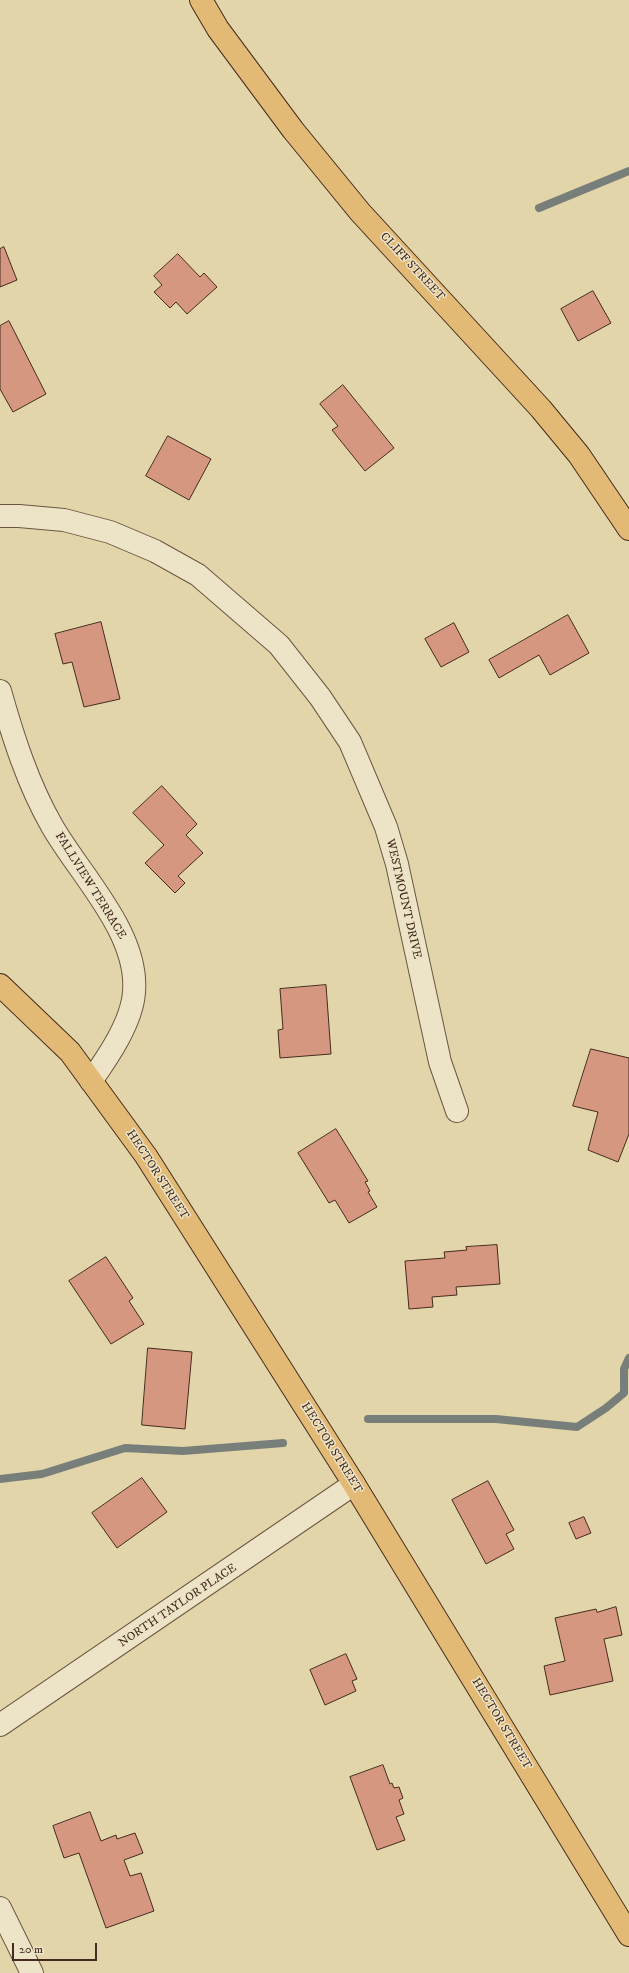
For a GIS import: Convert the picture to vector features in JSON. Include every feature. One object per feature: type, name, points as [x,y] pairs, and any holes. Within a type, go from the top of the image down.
[{"type":"main road","name":"CLIFF STREET","points":[[201,0],[218,28],[293,130],[360,212],[541,409],[579,455],[629,529]]},
{"type":"main road","name":"HECTOR STREET","points":[[0,985],[22,1004],[70,1052],[146,1156],[354,1484],[629,1935]]},
{"type":"street","name":"WESTMOUNT DRIVE","points":[[0,516],[64,520],[110,532],[155,551],[198,575],[279,645],[320,697],[350,742],[386,827],[397,864],[440,1062],[457,1111]]},
{"type":"street","name":"FALLVIEW TERRACE","points":[[0,691],[27,776],[52,826],[128,945],[133,966],[134,992],[130,1011],[108,1058],[91,1081]]},
{"type":"street","name":"NORTH TAYLOR PLACE","points":[[0,1725],[354,1484]]},
{"type":"street","points":[[0,1908],[32,1973]]},
{"type":"building","points":[[4,247],[17,280],[0,287],[0,249]]},
{"type":"building","points":[[178,254],[200,277],[204,273],[217,287],[187,314],[176,302],[170,308],[154,292],[162,285],[154,276]]},
{"type":"building","points":[[593,291],[611,323],[578,341],[561,309]]},
{"type":"building","points":[[9,321],[46,394],[13,412],[0,389],[0,326]]},
{"type":"building","points":[[343,385],[394,448],[365,471],[332,430],[338,426],[320,404]]},
{"type":"building","points":[[168,436],[211,459],[189,500],[146,476]]},
{"type":"building","points":[[568,615],[589,653],[550,675],[539,655],[499,678],[489,660]]},
{"type":"building","points":[[101,622],[120,699],[84,707],[72,662],[63,664],[55,634]]},
{"type":"building","points":[[454,623],[469,652],[441,667],[425,639]]},
{"type":"building","points":[[162,786],[197,824],[186,835],[203,853],[178,876],[185,883],[175,893],[145,863],[164,845],[133,813]]},
{"type":"building","points":[[326,985],[331,1054],[280,1058],[278,1030],[283,1029],[280,989]]},
{"type":"building","points":[[591,1049],[629,1058],[629,1134],[618,1162],[588,1150],[598,1112],[573,1106]]},
{"type":"building","points":[[336,1129],[368,1181],[365,1182],[370,1191],[368,1192],[377,1207],[349,1223],[335,1200],[329,1203],[298,1153]]},
{"type":"building","points":[[497,1245],[500,1284],[456,1287],[457,1295],[432,1297],[433,1307],[409,1309],[405,1261],[445,1258],[444,1252],[467,1250],[466,1247]]},
{"type":"building","points":[[106,1257],[133,1298],[129,1301],[144,1324],[111,1344],[69,1281]]},
{"type":"building","points":[[148,1348],[192,1352],[185,1429],[142,1425]]},
{"type":"building","points":[[142,1478],[167,1512],[117,1548],[92,1513]]},
{"type":"building","points":[[488,1481],[514,1530],[506,1534],[514,1549],[486,1564],[452,1500]]},
{"type":"building","points":[[584,1517],[591,1533],[576,1539],[569,1523]]},
{"type":"building","points":[[616,1607],[622,1635],[604,1639],[613,1681],[550,1695],[544,1666],[565,1661],[555,1618],[596,1609],[597,1612]]},
{"type":"building","points":[[346,1654],[357,1679],[352,1681],[356,1691],[325,1705],[310,1670]]},
{"type":"building","points":[[383,1765],[390,1784],[392,1783],[394,1788],[399,1787],[403,1798],[399,1800],[404,1814],[396,1817],[405,1840],[377,1850],[350,1777]]},
{"type":"building","points":[[90,1812],[101,1841],[116,1835],[117,1839],[135,1833],[143,1853],[124,1860],[130,1876],[141,1873],[154,1911],[106,1928],[79,1853],[64,1858],[53,1826]]},
{"type":"waterway","points":[[539,208],[629,171]]},
{"type":"waterway","points":[[368,1419],[496,1419],[577,1427],[606,1408],[624,1393],[624,1369],[629,1358]]},
{"type":"waterway","points":[[0,1479],[42,1474],[125,1448],[183,1451],[283,1443]]}]
